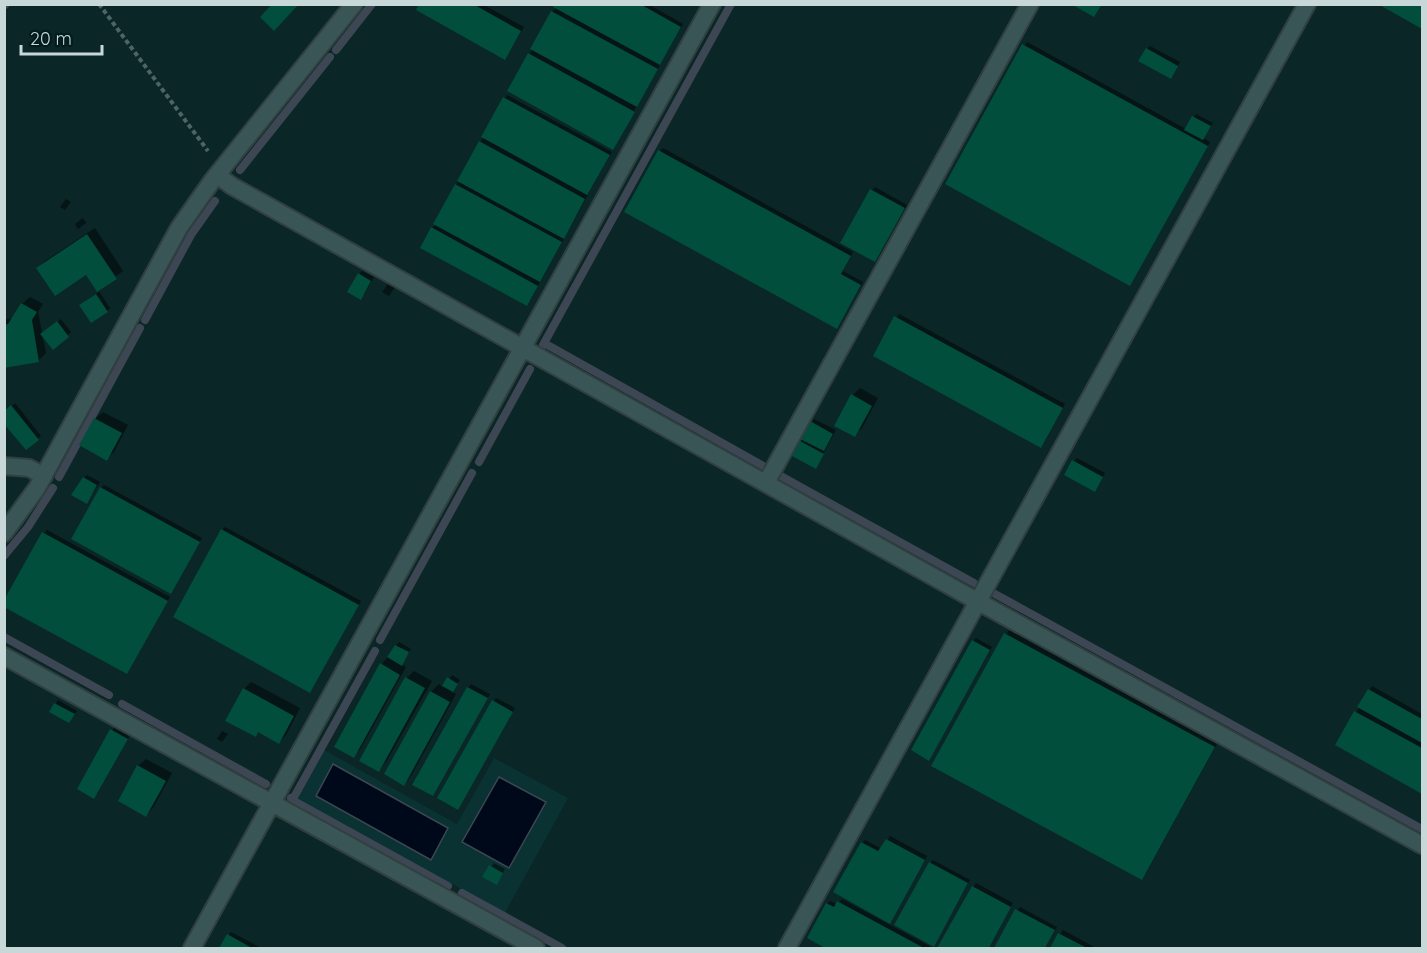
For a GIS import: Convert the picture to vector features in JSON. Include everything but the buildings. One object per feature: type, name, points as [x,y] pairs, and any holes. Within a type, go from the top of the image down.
[{"type":"street","points":[[4,533],[22,511],[44,476],[178,228],[354,4]]},
{"type":"street","points":[[192,948],[712,4]]},
{"type":"street","points":[[766,483],[1030,4]]},
{"type":"street","points":[[787,948],[1307,4]]},
{"type":"street","points":[[221,171],[232,186],[1422,845]]},
{"type":"street","points":[[4,466],[29,468],[44,476]]},
{"type":"street","points":[[4,656],[536,948]]},
{"type":"path","points":[[99,4],[221,171]]},
{"type":"shaded area","points":[[324,750],[457,824],[494,758],[568,798],[505,913],[298,799]]},
{"type":"shaded area","points":[[333,764],[448,828],[431,860],[316,796]]},
{"type":"shaded area","points":[[499,777],[546,802],[509,868],[462,842]]},
{"type":"waterway","points":[[336,50],[372,4]]},
{"type":"waterway","points":[[543,345],[731,4]]},
{"type":"waterway","points":[[240,170],[330,57]]},
{"type":"waterway","points":[[145,320],[191,235],[215,201]]},
{"type":"waterway","points":[[59,477],[140,328]]},
{"type":"waterway","points":[[544,343],[765,467]]},
{"type":"waterway","points":[[479,462],[530,369]]},
{"type":"waterway","points":[[380,640],[472,473]]},
{"type":"waterway","points":[[779,475],[974,583]]},
{"type":"waterway","points":[[4,556],[28,527],[53,488]]},
{"type":"waterway","points":[[995,594],[1422,829]]},
{"type":"waterway","points":[[4,637],[109,695]]},
{"type":"waterway","points":[[291,798],[293,799],[375,651]]},
{"type":"waterway","points":[[122,704],[266,784]]},
{"type":"waterway","points":[[293,799],[448,886]]},
{"type":"waterway","points":[[462,893],[562,948]]}]
